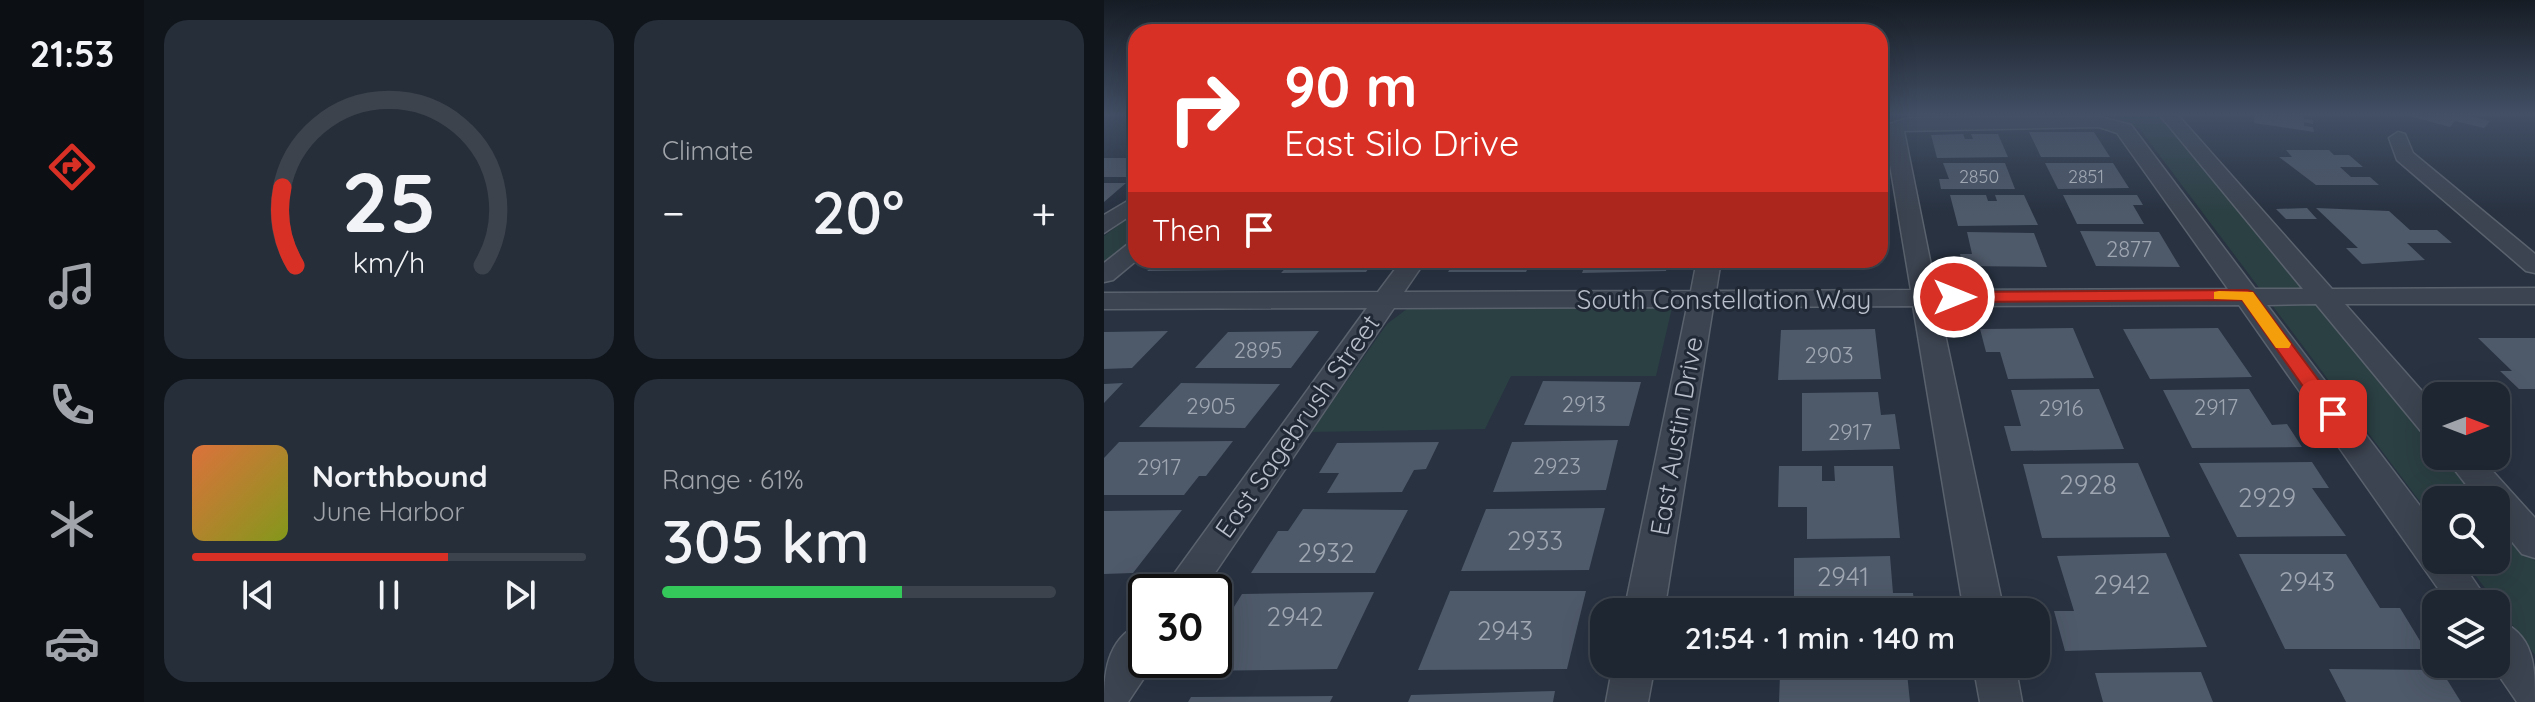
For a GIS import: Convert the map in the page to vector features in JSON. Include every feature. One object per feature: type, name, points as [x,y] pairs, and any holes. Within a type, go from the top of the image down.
[{"type":"street","points":[[1896,147],[1981,598]]},
{"type":"street","points":[[2139,147],[2422,536]]},
{"type":"street","points":[[2196,147],[2422,412]]},
{"type":"street","points":[[2401,147],[2404,156],[2535,266]]},
{"type":"street","points":[[1104,226],[1128,208]]},
{"type":"street","points":[[1104,275],[1128,256]]},
{"type":"street","name":"East Sagebrush Street","points":[[1193,574],[1408,268]]},
{"type":"street","name":"East Austin Drive","points":[[1647,598],[1707,268]]},
{"type":"street","name":"South Constellation Way","points":[[1104,301],[2535,296]]},
{"type":"street","points":[[2472,470],[2535,543]]},
{"type":"street","points":[[2510,657],[2535,691]]},
{"type":"street","points":[[1104,700],[1128,666]]},
{"type":"street","points":[[1627,702],[1631,678]]},
{"type":"street","points":[[1997,678],[2001,702]]},
{"type":"green space","points":[[2153,147],[2188,147],[2422,425],[2422,470],[2459,470],[2473,486],[2422,486],[2422,504]]},
{"type":"green space","points":[[1128,218],[1128,246],[1104,265],[1104,236]]},
{"type":"green space","points":[[1408,308],[1672,308],[1656,376],[1511,376],[1485,429],[1311,432],[1387,324]]},
{"type":"green space","points":[[2510,531],[2535,561],[2535,655],[2510,622],[2510,590],[2486,590],[2474,574],[2510,574]]},
{"type":"building","points":[[1934,147],[2004,147],[2008,157],[1937,158]]},
{"type":"building","points":[[2036,147],[2103,147],[2110,157],[2041,157]]},
{"type":"building","points":[[2286,150],[2329,150],[2334,155],[2349,155],[2363,167],[2340,167],[2351,177],[2370,177],[2379,185],[2316,185],[2279,157],[2292,157]]},
{"type":"building","points":[[1104,158],[1128,158],[1128,177],[1104,177]]},
{"type":"building","points":[[1943,163],[2005,163],[2015,189],[1941,189],[1939,179],[1949,179]]},
{"type":"building","points":[[2045,163],[2113,163],[2129,188],[2058,189]]},
{"type":"building","points":[[1104,183],[1126,183],[1104,202]]},
{"type":"building","points":[[1950,195],[1986,195],[1988,201],[1997,201],[1995,195],[2024,195],[2038,225],[1958,226]]},
{"type":"building","points":[[2063,195],[2137,195],[2143,205],[2133,205],[2144,224],[2077,224]]},
{"type":"building","points":[[2307,208],[2317,219],[2286,219],[2276,209]]},
{"type":"building","points":[[2316,208],[2389,211],[2410,230],[2437,230],[2452,243],[2407,243],[2425,260],[2362,264],[2346,248],[2358,248]]},
{"type":"building","points":[[2080,231],[2159,232],[2180,267],[2096,266]]},
{"type":"building","points":[[1967,232],[2034,233],[2047,267],[1963,266],[1960,254],[1972,254]]},
{"type":"building","points":[[1151,268],[1234,268],[1232,270],[1147,271]]},
{"type":"building","points":[[1286,268],[1369,268],[1366,272],[1281,273]]},
{"type":"building","points":[[1450,268],[1528,268],[1526,272],[1448,272]]},
{"type":"building","points":[[1584,268],[1667,268],[1666,271],[1582,273]]},
{"type":"building","points":[[2073,328],[2094,378],[2008,379],[2000,352],[1986,352],[1980,329]]},
{"type":"building","points":[[2218,328],[2252,377],[2150,379],[2123,329]]},
{"type":"building","points":[[1875,329],[1881,379],[1778,380],[1781,330]]},
{"type":"building","points":[[1168,331],[1132,368],[1104,369],[1104,332]]},
{"type":"building","points":[[1319,331],[1291,368],[1195,368],[1228,332]]},
{"type":"building","points":[[2478,338],[2535,338],[2535,389],[2519,389],[2500,371],[2512,371]]},
{"type":"building","points":[[1543,381],[1641,382],[1629,426],[1524,425]]},
{"type":"building","points":[[1123,383],[1104,403],[1104,384]]},
{"type":"building","points":[[1181,383],[1280,384],[1245,428],[1139,427]]},
{"type":"building","points":[[2099,389],[2124,449],[2011,451],[2004,426],[2021,426],[2011,390]]},
{"type":"building","points":[[2249,389],[2272,425],[2287,424],[2302,447],[2192,448],[2163,390]]},
{"type":"building","points":[[1878,392],[1881,415],[1895,414],[1900,449],[1802,451],[1802,393]]},
{"type":"building","points":[[1618,440],[1606,490],[1493,492],[1512,442]]},
{"type":"building","points":[[1233,441],[1206,476],[1199,476],[1184,495],[1104,495],[1104,458],[1119,442]]},
{"type":"building","points":[[1439,442],[1426,469],[1414,470],[1402,492],[1327,493],[1339,473],[1319,473],[1337,443]]},
{"type":"building","points":[[2312,462],[2329,488],[2312,488],[2346,536],[2237,537],[2199,463]]},
{"type":"building","points":[[2138,463],[2170,537],[2042,538],[2023,464]]},
{"type":"building","points":[[1779,466],[1822,466],[1822,481],[1835,481],[1834,466],[1893,466],[1900,538],[1807,539],[1807,507],[1778,507]]},
{"type":"building","points":[[1605,508],[1589,570],[1461,571],[1486,509]]},
{"type":"building","points":[[1303,509],[1408,510],[1375,573],[1251,573],[1278,531],[1288,531]]},
{"type":"building","points":[[1182,510],[1133,573],[1104,574],[1104,511]]},
{"type":"building","points":[[2166,553],[2207,647],[2065,651],[2054,611],[2074,611],[2057,556]]},
{"type":"building","points":[[2239,554],[2346,554],[2380,608],[2400,608],[2422,644],[2422,649],[2285,649]]},
{"type":"building","points":[[1890,556],[1893,593],[1913,593],[1914,598],[1794,598],[1794,558]]},
{"type":"building","points":[[1450,591],[1586,591],[1567,669],[1418,670]]},
{"type":"building","points":[[1374,592],[1337,669],[1232,670],[1232,610],[1242,594]]},
{"type":"building","points":[[2329,669],[2422,670],[2422,678],[2446,678],[2461,702],[2346,702]]},
{"type":"building","points":[[2201,672],[2213,702],[2103,702],[2095,673]]},
{"type":"building","points":[[1780,678],[1908,678],[1910,702],[1779,702]]},
{"type":"building","points":[[1555,691],[1553,702],[1408,702],[1411,695]]},
{"type":"building","points":[[1333,696],[1330,702],[1188,702],[1191,697]]},
{"type":"slow traffic","points":[[2219,296],[2247,295],[2282,344]]},
{"type":"route","points":[[1954,297],[2247,295],[2333,414]]}]
